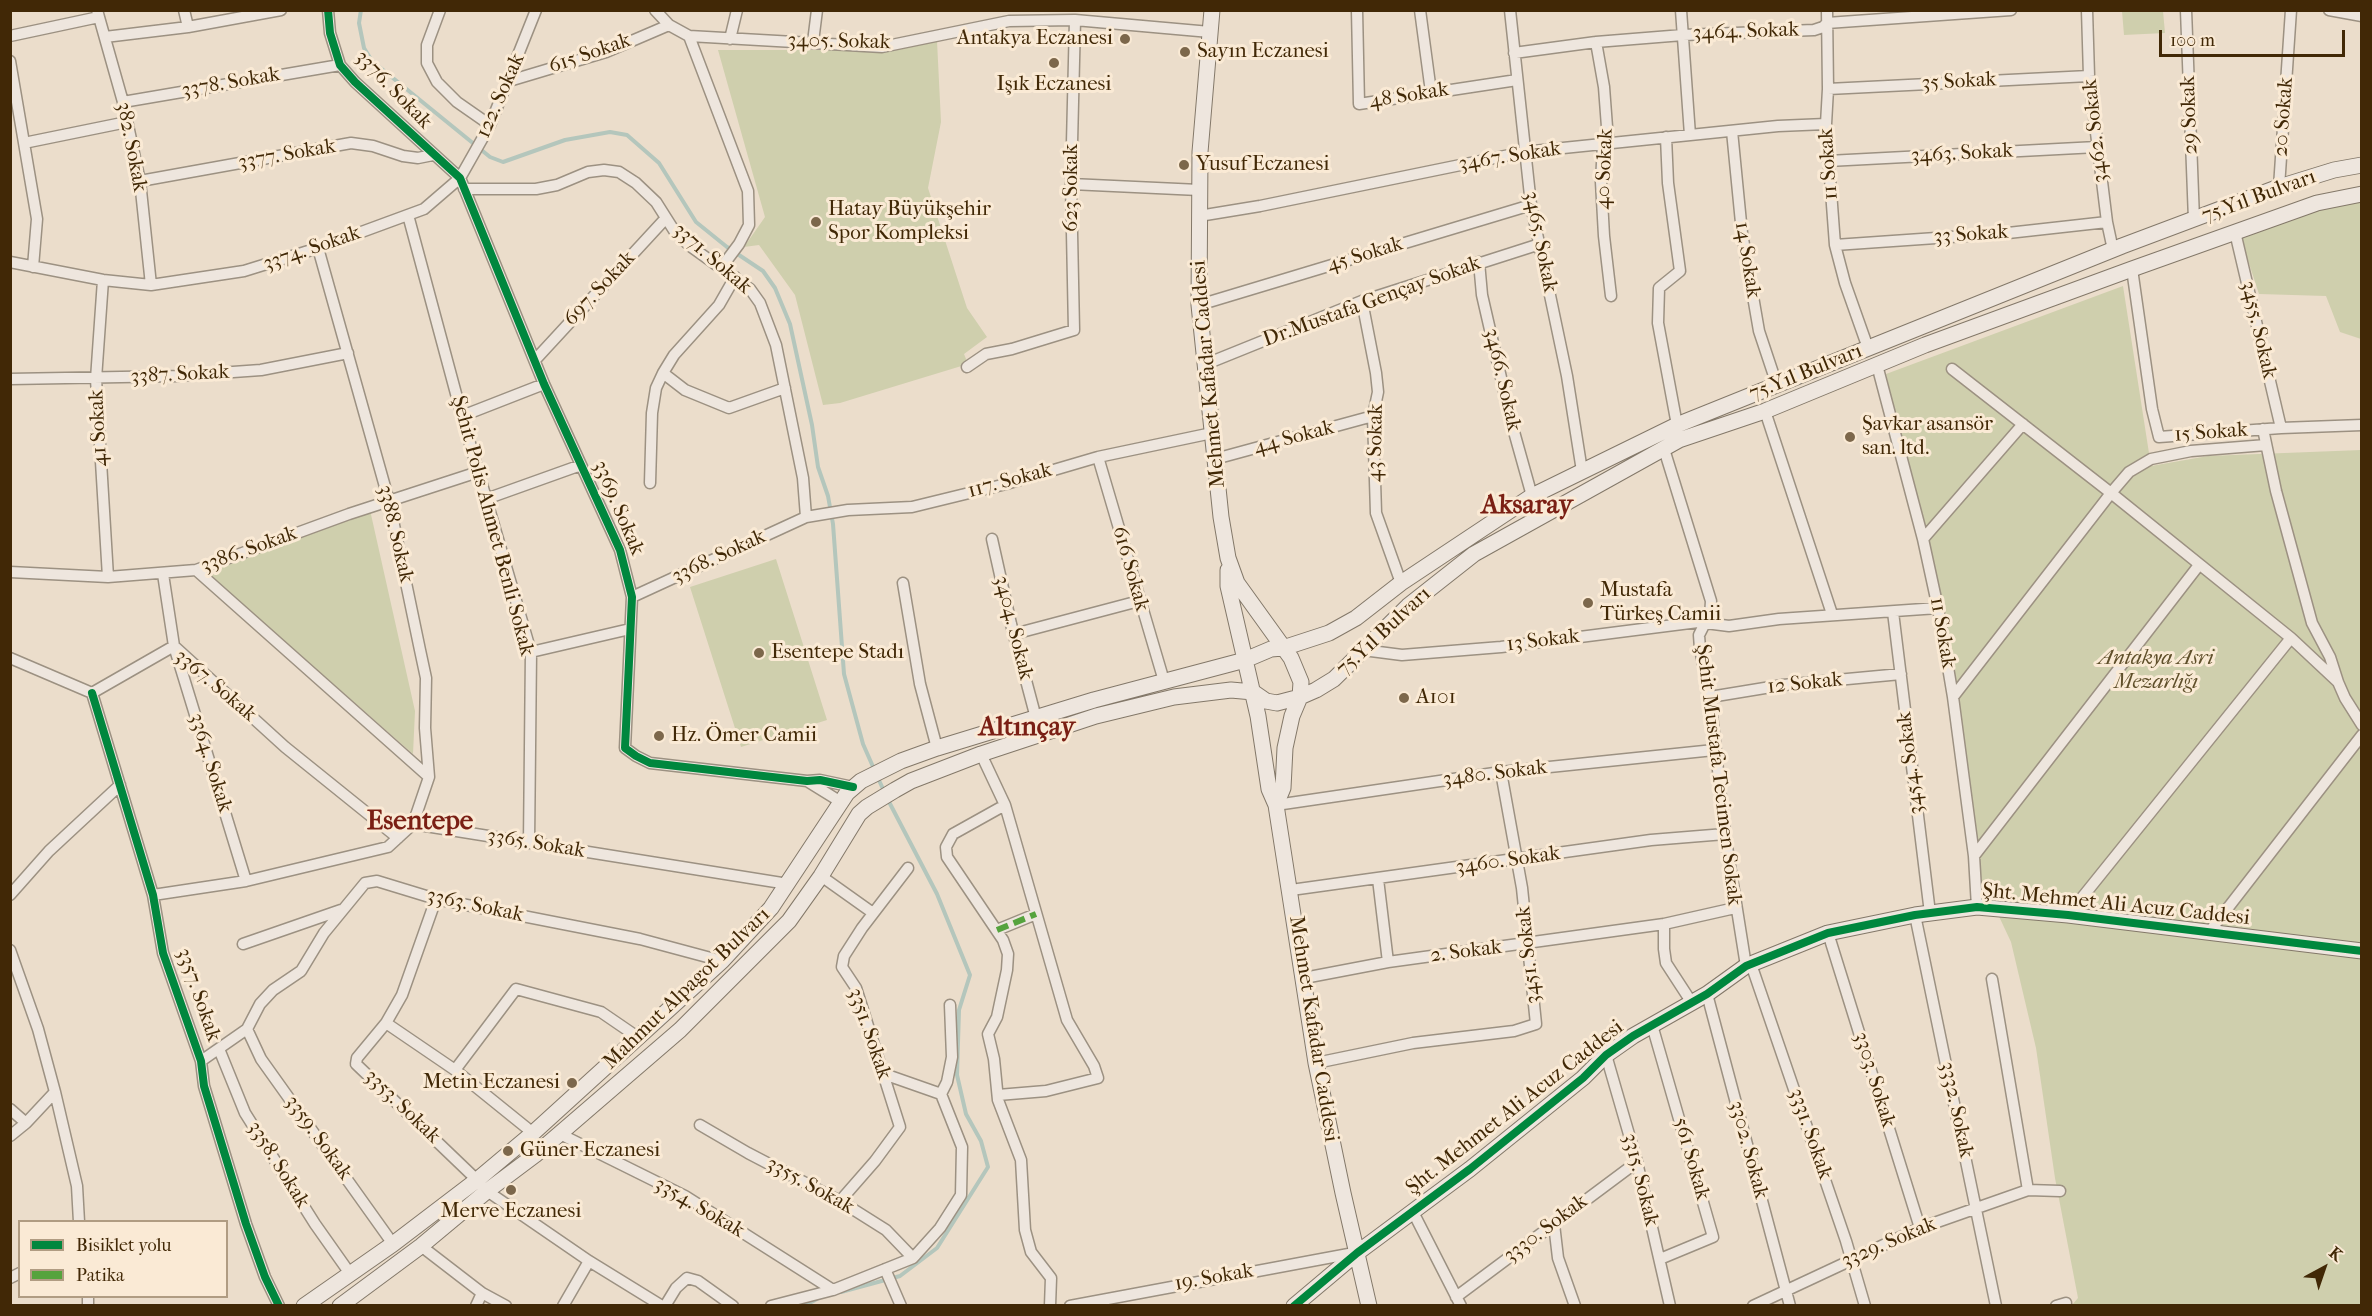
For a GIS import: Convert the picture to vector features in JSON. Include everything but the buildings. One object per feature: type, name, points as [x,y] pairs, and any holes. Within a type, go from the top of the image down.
[{"type":"main road","name":"Mehmet Kafadar Caddesi","points":[[1212,10],[1199,190],[1199,305],[1221,518],[1228,558],[1228,586],[1253,692],[1271,798],[1276,805],[1291,890],[1316,1063],[1343,1193],[1370,1305]]},
{"type":"main road","name":"75.Yıl Bulvarı","points":[[1283,648],[1329,633],[1356,618],[1401,583],[1532,496],[1677,424],[2113,250],[2279,187],[2334,170],[2361,165]]},
{"type":"main road","name":"75.Yıl Bulvarı","points":[[1300,697],[1334,679],[1408,606],[1474,554],[1679,440],[1765,411],[1988,321],[2132,269],[2317,203],[2361,194]]},
{"type":"main road","name":"Mehmet Kafadar Caddesi","points":[[1228,558],[1242,590],[1283,648],[1301,682],[1300,697],[1292,716],[1285,748],[1283,788],[1276,805]]},
{"type":"main road","points":[[1245,660],[1271,649],[1283,648]]},
{"type":"main road","name":"Mahmut Alpagot Bulvarı","points":[[340,1305],[421,1246],[533,1133],[639,1038],[754,929],[788,884],[841,802],[857,784],[901,761],[937,748],[1164,681],[1245,660]]},
{"type":"main road","name":"Mahmut Alpagot Bulvarı","points":[[304,1305],[560,1134],[680,1030],[789,921],[859,814],[871,804],[911,781],[981,754],[1096,716],[1174,697],[1217,690],[1253,692]]},
{"type":"main road","points":[[1253,692],[1266,701],[1277,704],[1300,697]]},
{"type":"main road","name":"Şht. Mehmet Ali Acuz Caddesi","points":[[1294,1305],[1357,1253],[1413,1212],[1583,1078],[1606,1055],[1652,1025],[1707,994],[1749,965],[1828,933],[1922,914],[1977,907],[2210,931],[2361,951]]},
{"type":"street","points":[[184,10],[188,27]]},
{"type":"street","points":[[105,38],[188,27],[281,10]]},
{"type":"street","name":"3376. Sokak","points":[[328,10],[330,33],[340,65],[460,178]]},
{"type":"street","points":[[440,10],[427,45],[427,63],[437,82],[457,102],[490,125]]},
{"type":"street","name":"122. Sokak","points":[[460,178],[490,125],[510,81],[536,10]]},
{"type":"street","name":"3405. Sokak","points":[[655,10],[669,25],[689,36],[882,47],[1009,21],[1075,20],[1210,32]]},
{"type":"street","points":[[730,39],[737,10]]},
{"type":"street","points":[[813,42],[817,10]]},
{"type":"street","name":"48 Sokak","points":[[1357,10],[1359,104],[1517,80]]},
{"type":"street","points":[[1420,10],[1431,92]]},
{"type":"street","name":"3465. Sokak","points":[[1510,10],[1531,205],[1567,376],[1582,471]]},
{"type":"street","points":[[1681,10],[1690,135]]},
{"type":"street","name":"11 Sokak","points":[[1827,10],[1826,124],[1835,245],[1845,283],[1868,348]]},
{"type":"street","name":"3464. Sokak","points":[[1514,52],[1683,35],[1814,30],[1823,27],[1827,22],[2011,10]]},
{"type":"street","name":"3462. Sokak","points":[[2087,10],[2089,76],[2107,222],[2113,250]]},
{"type":"street","name":"29 Sokak","points":[[2186,10],[2194,220]]},
{"type":"street","name":"20 Sokak","points":[[2279,187],[2291,10]]},
{"type":"street","points":[[2329,10],[2361,15]]},
{"type":"street","points":[[10,36],[98,14]]},
{"type":"street","name":"382. Sokak","points":[[98,14],[123,102],[140,181],[151,285]]},
{"type":"street","name":"623 Sokak","points":[[968,367],[986,354],[1012,349],[1074,330],[1071,184],[1075,20]]},
{"type":"street","name":"615 Sokak","points":[[510,81],[606,52],[669,25]]},
{"type":"street","points":[[689,36],[748,191],[749,225],[739,244],[721,268]]},
{"type":"street","name":"40 Sokak","points":[[1596,42],[1604,87],[1608,136],[1603,144],[1601,182],[1611,296]]},
{"type":"street","points":[[10,61],[37,219],[33,267]]},
{"type":"street","name":"3378. Sokak","points":[[123,102],[340,65]]},
{"type":"street","name":"35 Sokak","points":[[1828,89],[2089,76]]},
{"type":"street","points":[[24,142],[127,122]]},
{"type":"street","name":"3467. Sokak","points":[[1198,216],[1260,207],[1524,152],[1802,124],[1826,124]]},
{"type":"street","name":"14 Sokak","points":[[1732,131],[1742,233],[1759,330],[1777,385]]},
{"type":"street","points":[[1666,137],[1668,183],[1680,271],[1659,288],[1658,323],[1677,424]]},
{"type":"street","name":"3377. Sokak","points":[[140,181],[351,143],[373,146],[403,156],[418,158],[433,155]]},
{"type":"street","name":"3463. Sokak","points":[[1828,161],[2097,147]]},
{"type":"street","name":"3371. Sokak","points":[[464,189],[536,189],[557,185],[588,172],[604,170],[619,172],[636,183],[656,202],[675,232],[690,246],[750,289],[760,303],[776,345],[803,478],[807,517]]},
{"type":"street","name":"3369. Sokak","points":[[460,178],[544,384],[620,550],[632,597],[625,748],[650,763],[807,781],[857,784]]},
{"type":"street","name":"3374. Sokak","points":[[10,262],[103,280],[151,285],[244,272],[424,209],[460,178]]},
{"type":"street","points":[[1071,184],[1199,190]]},
{"type":"street","name":"45 Sokak","points":[[1199,305],[1531,205]]},
{"type":"street","name":"Şehit Polis Ahmet Benli Sokak","points":[[408,215],[462,416],[531,652],[529,843]]},
{"type":"street","name":"697. Sokak","points":[[535,360],[666,218]]},
{"type":"street","name":"33 Sokak","points":[[1835,245],[2008,233],[2107,222]]},
{"type":"street","name":"3455. Sokak","points":[[2235,232],[2281,428]]},
{"type":"street","name":"Dr.Mustafa Gençay Sokak","points":[[1206,364],[1362,301],[1540,244]]},
{"type":"street","name":"3388. Sokak","points":[[318,248],[389,501],[426,678],[425,728],[429,777],[413,824]]},
{"type":"street","name":"3466. Sokak","points":[[1479,262],[1482,295],[1511,421],[1532,496]]},
{"type":"street","name":"15 Sokak","points":[[2132,269],[2152,409],[2159,437],[2263,429],[2361,425]]},
{"type":"street","points":[[650,483],[652,413],[656,388],[674,355],[719,305],[735,277]]},
{"type":"street","name":"41 Sokak","points":[[103,280],[96,379],[108,577]]},
{"type":"street","name":"43 Sokak","points":[[1362,301],[1378,392],[1373,416],[1376,513],[1401,583]]},
{"type":"street","name":"3387. Sokak","points":[[10,379],[96,379],[261,370],[348,352]]},
{"type":"street","name":"11 Sokak","points":[[1877,365],[1923,539],[1938,608],[1953,697],[1974,856],[1977,907]]},
{"type":"street","points":[[1952,369],[2291,638],[2338,682]]},
{"type":"street","points":[[663,373],[685,390],[729,408],[785,388]]},
{"type":"street","points":[[462,416],[544,384]]},
{"type":"street","points":[[1765,411],[1832,614]]},
{"type":"street","name":"44 Sokak","points":[[1215,459],[1373,416]]},
{"type":"street","points":[[1923,539],[2023,424]]},
{"type":"street","points":[[2263,429],[2312,623],[2331,657],[2338,682],[2361,725]]},
{"type":"street","name":"117. Sokak","points":[[807,517],[848,510],[912,507],[1006,484],[1098,457],[1212,433]]},
{"type":"street","points":[[1953,697],[2129,472],[2151,459],[2191,451],[2266,445]]},
{"type":"street","name":"Şehit Mustafa Tecimen Sokak","points":[[1664,449],[1711,601],[1710,617],[1699,635],[1700,649],[1710,697],[1714,750],[1735,908],[1749,965]]},
{"type":"street","name":"616 Sokak","points":[[1098,457],[1164,681]]},
{"type":"street","points":[[486,499],[581,465]]},
{"type":"street","name":"3386. Sokak","points":[[10,572],[108,577],[196,570],[349,514],[478,472]]},
{"type":"street","name":"3368. Sokak","points":[[632,597],[807,517]]},
{"type":"street","name":"3404. Sokak","points":[[992,539],[1036,718]]},
{"type":"street","points":[[1974,856],[2199,565]]},
{"type":"street","points":[[196,570],[429,777]]},
{"type":"street","name":"3364. Sokak","points":[[163,574],[174,646],[246,881]]},
{"type":"street","points":[[903,583],[920,684],[937,748]]},
{"type":"street","points":[[1014,634],[1139,601]]},
{"type":"street","name":"13 Sokak","points":[[1363,650],[1402,655],[1501,647],[1671,625],[1705,623],[1729,626],[1832,614],[1938,608]]},
{"type":"street","name":"3454. Sokak","points":[[1893,612],[1922,914]]},
{"type":"street","points":[[531,652],[630,629]]},
{"type":"street","points":[[2068,915],[2291,638]]},
{"type":"street","name":"3367. Sokak","points":[[92,693],[174,646],[285,747],[398,838]]},
{"type":"street","points":[[10,658],[92,693]]},
{"type":"street","name":"12 Sokak","points":[[1710,697],[1783,685],[1900,674]]},
{"type":"street","name":"3357. Sokak","points":[[92,693],[153,896],[163,953],[201,1061],[204,1086],[246,1224],[265,1277],[279,1305]]},
{"type":"street","points":[[2210,931],[2361,735]]},
{"type":"street","name":"3480. Sokak","points":[[1276,805],[1501,772],[1714,750]]},
{"type":"street","points":[[981,754],[1005,805],[1067,1020],[1094,1066],[1098,1078],[1046,1091],[998,1095]]},
{"type":"street","name":"3451. Sokak","points":[[1316,1063],[1413,1043],[1514,1031],[1536,1024],[1522,888],[1515,860],[1501,772]]},
{"type":"street","name":"3369. Sokak","points":[[807,781],[841,802]]},
{"type":"street","points":[[10,895],[49,851],[120,785]]},
{"type":"street","points":[[1005,805],[959,828],[946,847],[947,856],[997,930],[1008,954],[997,1017],[988,1034],[994,1059],[998,1095],[1021,1160],[1024,1230],[1031,1252],[1051,1278],[1050,1305]]},
{"type":"street","points":[[153,896],[246,881],[387,847],[413,824]]},
{"type":"street","name":"3365. Sokak","points":[[413,824],[788,884]]},
{"type":"street","name":"3460. Sokak","points":[[1291,890],[1651,840],[1725,834]]},
{"type":"street","name":"3351. Sokak","points":[[840,1201],[875,1161],[900,1127],[856,988],[842,967],[844,956],[873,913],[908,868]]},
{"type":"street","points":[[820,876],[873,913]]},
{"type":"street","points":[[1378,879],[1388,962]]},
{"type":"street","name":"3363. Sokak","points":[[243,944],[341,910],[365,883],[377,881],[436,899],[640,939],[722,961]]},
{"type":"street","name":"3353. Sokak","points":[[436,899],[402,995],[386,1023],[357,1058],[356,1064],[482,1185],[589,1261],[663,1305]]},
{"type":"street","name":"2. Sokak","points":[[1304,978],[1388,962],[1664,924],[1735,908]]},
{"type":"street","points":[[201,1061],[247,1029],[260,1004],[273,990],[301,971],[341,910]]},
{"type":"street","points":[[997,930],[1036,914]]},
{"type":"street","name":"3332. Sokak","points":[[1922,914],[1996,1305]]},
{"type":"street","points":[[1664,924],[1666,963],[1692,1003]]},
{"type":"street","name":"3303. Sokak","points":[[1828,933],[1920,1228]]},
{"type":"street","points":[[10,950],[38,1029],[55,1092],[77,1186],[79,1220]]},
{"type":"street","name":"3331. Sokak","points":[[1749,965],[1852,1258],[1865,1305]]},
{"type":"street","points":[[1992,980],[2028,1190]]},
{"type":"street","points":[[455,1070],[516,989],[601,1012],[639,1038]]},
{"type":"street","name":"3302. Sokak","points":[[1707,994],[1790,1305]]},
{"type":"street","points":[[771,1305],[833,1290],[886,1273],[913,1258],[940,1228],[961,1195],[962,1147],[941,1094],[947,1082],[952,1057],[950,1005]]},
{"type":"street","points":[[386,1023],[455,1070],[533,1133]]},
{"type":"street","name":"561 Sokak","points":[[1652,1025],[1713,1237],[1659,1259]]},
{"type":"street","name":"3359. Sokak","points":[[247,1029],[261,1059],[393,1244]]},
{"type":"street","name":"3358. Sokak","points":[[219,1049],[245,1113],[315,1224],[351,1275]]},
{"type":"street","name":"3315. Sokak","points":[[1606,1055],[1637,1162],[1670,1305]]},
{"type":"street","points":[[884,1074],[941,1094]]},
{"type":"street","points":[[10,1136],[26,1123],[55,1092]]},
{"type":"street","points":[[10,1109],[26,1123]]},
{"type":"street","name":"3355. Sokak","points":[[700,1125],[840,1201],[886,1230],[913,1258]]},
{"type":"street","name":"3354. Sokak","points":[[560,1134],[685,1196],[833,1290]]},
{"type":"street","name":"3330. Sokak","points":[[1458,1301],[1554,1224],[1637,1162]]},
{"type":"street","name":"3329. Sokak","points":[[1753,1305],[1920,1228],[2028,1190],[2060,1191]]},
{"type":"street","points":[[1413,1212],[1458,1301]]},
{"type":"street","points":[[1554,1224],[1558,1258],[1575,1305]]},
{"type":"street","points":[[421,1246],[482,1293],[506,1305]]},
{"type":"street","name":"19. Sokak","points":[[1070,1305],[1357,1253]]},
{"type":"street","points":[[563,1305],[589,1261]]},
{"type":"street","points":[[886,1273],[901,1305]]},
{"type":"street","points":[[663,1305],[687,1278],[698,1281],[733,1305]]},
{"type":"street","points":[[476,1305],[482,1293]]},
{"type":"green space","points":[[2122,11],[2163,11],[2165,33],[2124,35]]},
{"type":"green space","points":[[937,41],[941,122],[928,188],[967,308],[987,337],[964,354],[968,364],[840,403],[823,405],[795,295],[759,245],[744,247],[765,217],[718,50],[884,50]]},
{"type":"green space","points":[[2361,200],[2361,339],[2340,332],[2326,296],[2259,294],[2241,239],[2318,210]]},
{"type":"green space","name":"Antakya Asri Mezarlığı","points":[[2123,286],[2151,466],[2208,456],[2361,450],[2361,1305],[2072,1305],[2078,1298],[2055,1178],[2036,1048],[2011,942],[1980,876],[1953,697],[1886,374]]},
{"type":"green space","points":[[360,509],[370,510],[415,711],[413,754],[206,572]]},
{"type":"green space","name":"Esentepe Stadı","points":[[776,559],[827,720],[741,747],[690,587]]},
{"type":"waterway","points":[[361,10],[359,23],[364,48],[372,61],[490,157],[503,162],[565,140],[610,132],[627,135],[659,163],[696,222],[727,247],[763,271],[775,288],[790,324],[812,425],[818,467],[828,496],[833,524],[844,674],[863,744],[874,769]]},
{"type":"waterway","points":[[877,776],[884,791]]},
{"type":"waterway","points":[[841,1292],[900,1276],[937,1248],[988,1167],[981,1141],[966,1114],[957,1075],[959,1010],[970,975],[937,894],[887,798]]},
{"type":"waterway","points":[[804,1306],[817,1299]]},
{"type":"marked path","points":[[997,930],[1036,914]]},
{"type":"cycle path","points":[[328,10],[330,33],[340,65],[355,82],[460,178],[544,384],[620,550],[632,597],[625,748],[650,763],[807,781],[820,780],[853,787]]},
{"type":"cycle path","points":[[92,693],[153,895],[163,953],[201,1061],[204,1086],[246,1224],[265,1277],[279,1306]]},
{"type":"cycle path","points":[[1294,1306],[1357,1253],[1470,1169],[1583,1078],[1606,1055],[1633,1036],[1707,994],[1746,966],[1828,933],[1915,915],[1977,907],[2068,915],[2362,951]]},
{"type":"place","name":"Antakya Eczanesi","points":[[1125,39]]},
{"type":"place","name":"Sayın Eczanesi","points":[[1185,52]]},
{"type":"place","name":"Işık Eczanesi","points":[[1054,63]]},
{"type":"place","name":"Yusuf Eczanesi","points":[[1184,165]]},
{"type":"place","name":"Hatay Büyükşehir Spor Kompleksi","points":[[816,222]]},
{"type":"place","name":"Şavkar asansör san. ltd.","points":[[1850,437]]},
{"type":"place","name":"Mustafa Türkeş Camii","points":[[1588,603]]},
{"type":"place","name":"Esentepe Stadı","points":[[759,653]]},
{"type":"place","name":"A101","points":[[1404,698]]},
{"type":"place","name":"Hz. Ömer Camii","points":[[659,736]]},
{"type":"place","name":"Metin Eczanesi","points":[[572,1083]]},
{"type":"place","name":"Güner Eczanesi","points":[[508,1151]]},
{"type":"place","name":"Merve Eczanesi","points":[[511,1190]]},
{"type":"district","name":"Aksaray","points":[[1527,506]]},
{"type":"district","name":"Altınçay","points":[[1027,728]]},
{"type":"district","name":"Esentepe","points":[[420,822]]}]
